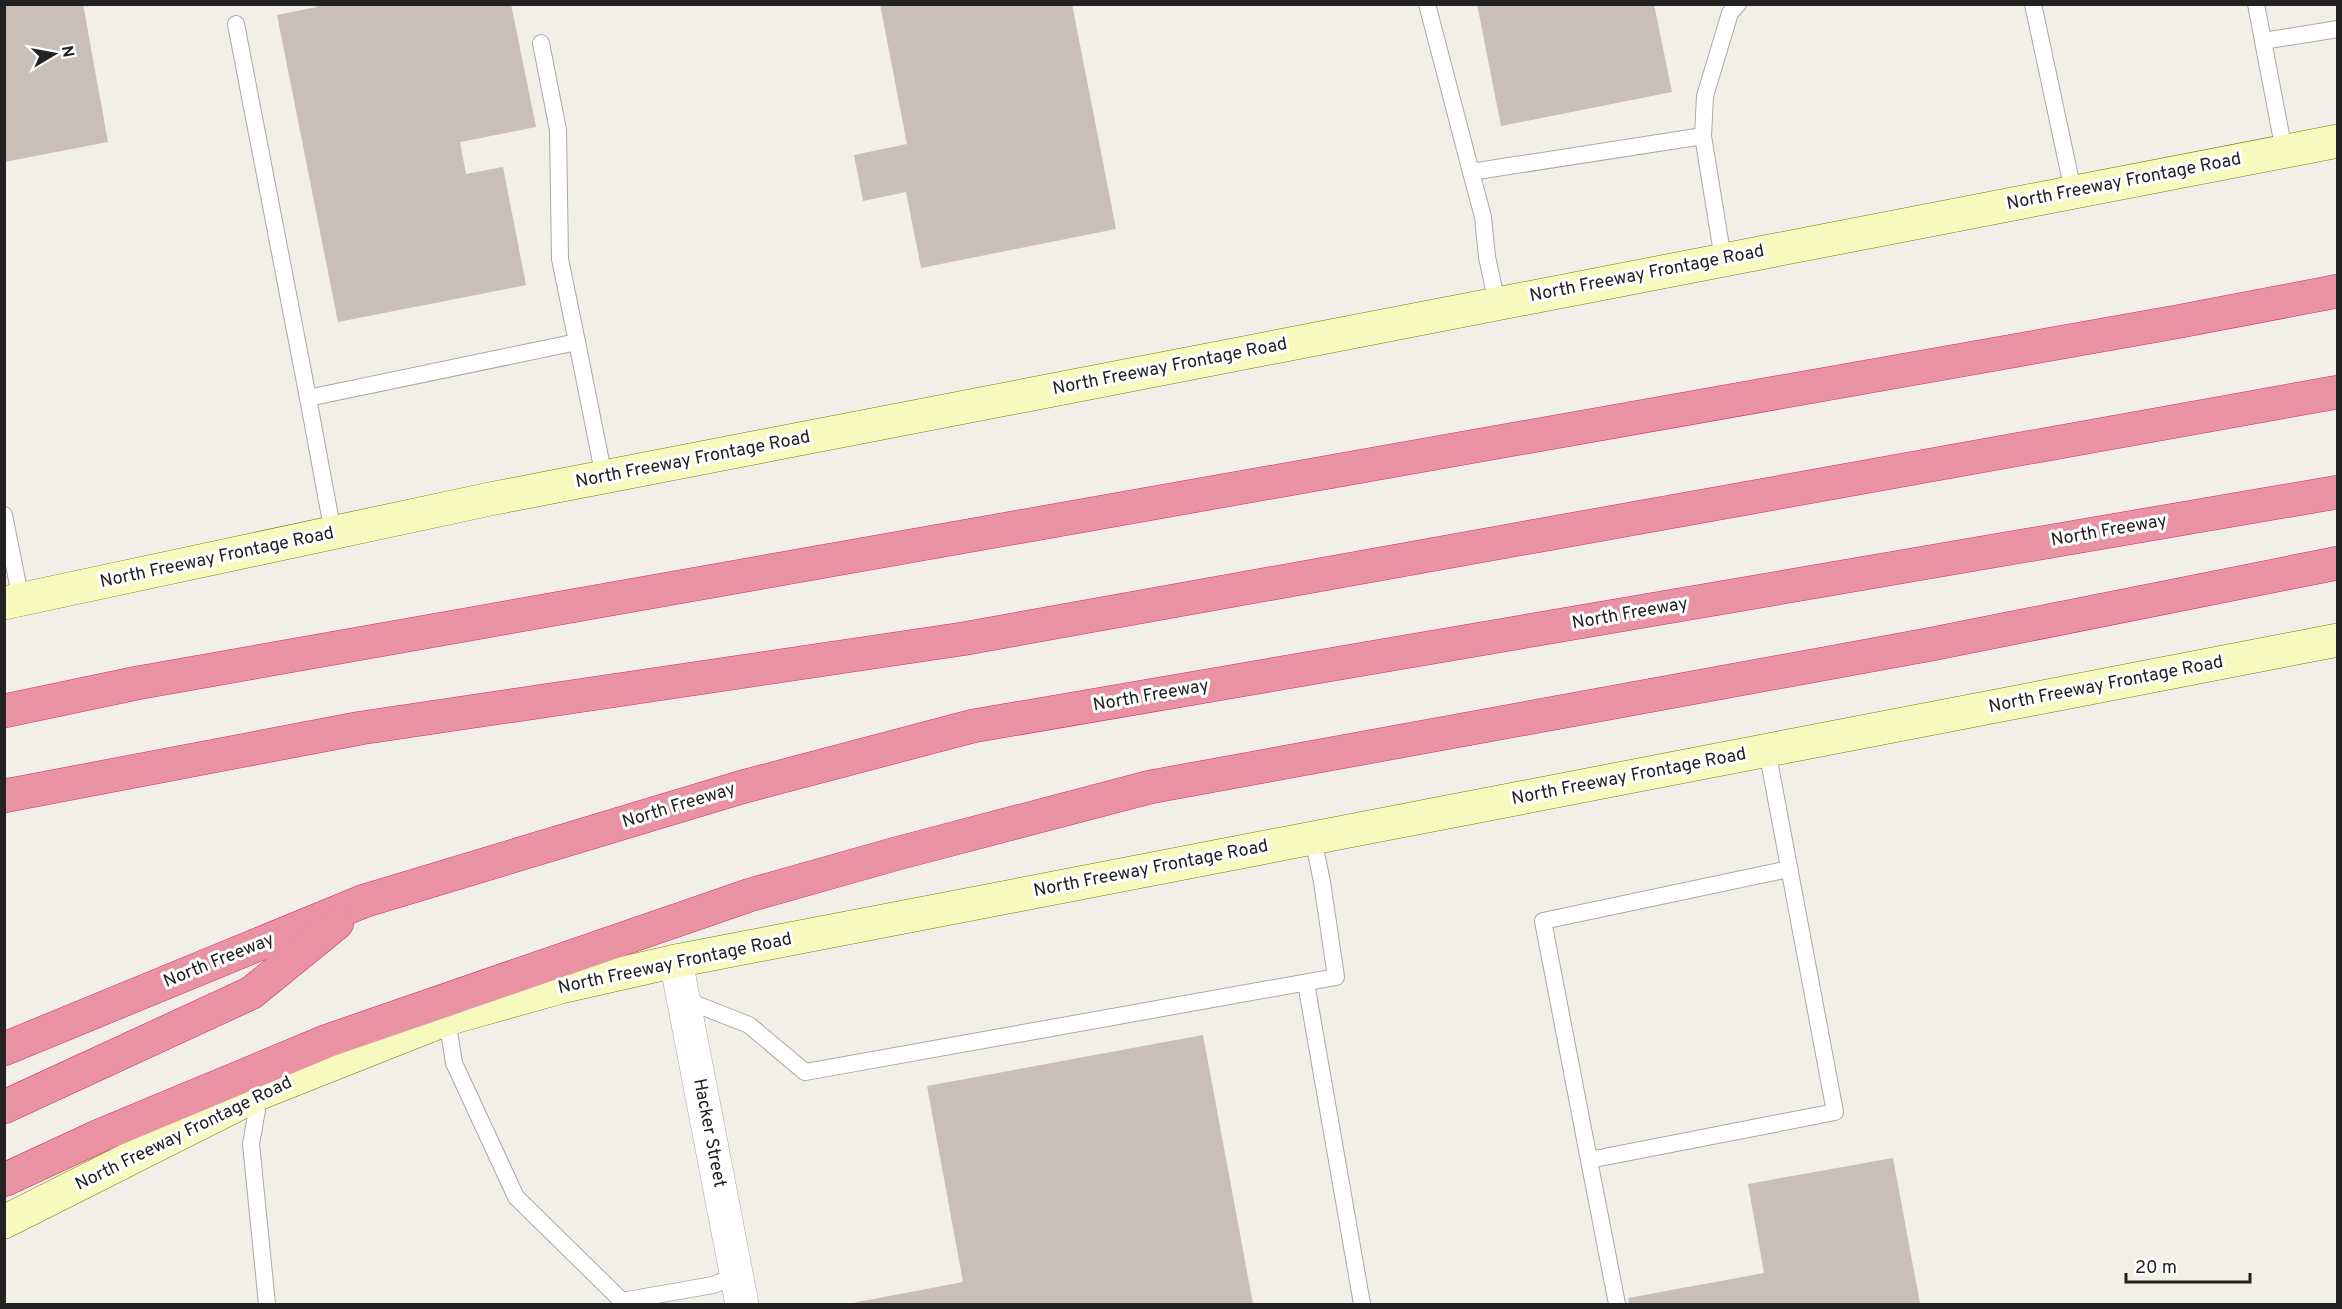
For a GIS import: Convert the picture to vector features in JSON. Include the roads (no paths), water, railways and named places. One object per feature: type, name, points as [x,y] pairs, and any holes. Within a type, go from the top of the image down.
[{"type":"highway","points":[[2176,321],[2337,272]]},
{"type":"highway","points":[[4,711],[149,681],[2337,291]]},
{"type":"highway","points":[[4,796],[361,728],[962,639],[2337,392]]},
{"type":"highway","name":"North Freeway","points":[[4,1049],[364,901],[742,787],[973,726],[2337,492]]},
{"type":"highway","points":[[4,1180],[99,1136],[327,1041],[739,899],[896,854],[1150,787],[1932,644],[2337,563]]},
{"type":"highway","points":[[4,1107],[251,993],[364,901]]},
{"type":"main road","name":"North Freeway Frontage Road","points":[[13,601],[604,477],[2337,141]]},
{"type":"main road","name":"North Freeway Frontage Road","points":[[4,1222],[260,1093],[447,1018],[561,987],[675,960],[2337,640]]},
{"type":"street","name":"Hacker Street","points":[[675,960],[740,1290]]},
{"type":"lane","points":[[1427,4],[1483,217],[1487,257],[1497,303]]},
{"type":"lane","points":[[1723,259],[1703,136],[1705,96],[1730,13],[1738,4]]},
{"type":"lane","points":[[2033,4],[2073,191]]},
{"type":"lane","points":[[2256,4],[2284,151]]},
{"type":"lane","points":[[236,24],[333,533]]},
{"type":"lane","points":[[2263,41],[2337,29]]},
{"type":"lane","points":[[541,42],[558,130],[560,259],[604,477]]},
{"type":"lane","points":[[1471,172],[1703,136]]},
{"type":"lane","points":[[308,398],[577,342]]},
{"type":"lane","points":[[4,515],[13,601]]},
{"type":"lane","points":[[1589,1160],[1835,1112],[1767,750]]},
{"type":"lane","points":[[683,999],[749,1025],[806,1072],[1336,977],[1313,838]]},
{"type":"lane","points":[[1617,1305],[1543,921],[1789,869]]},
{"type":"lane","points":[[1306,983],[1362,1305]]},
{"type":"lane","points":[[447,1018],[454,1063],[516,1197],[622,1301],[713,1285],[740,1290]]},
{"type":"lane","points":[[260,1093],[251,1144],[267,1305]]}]
